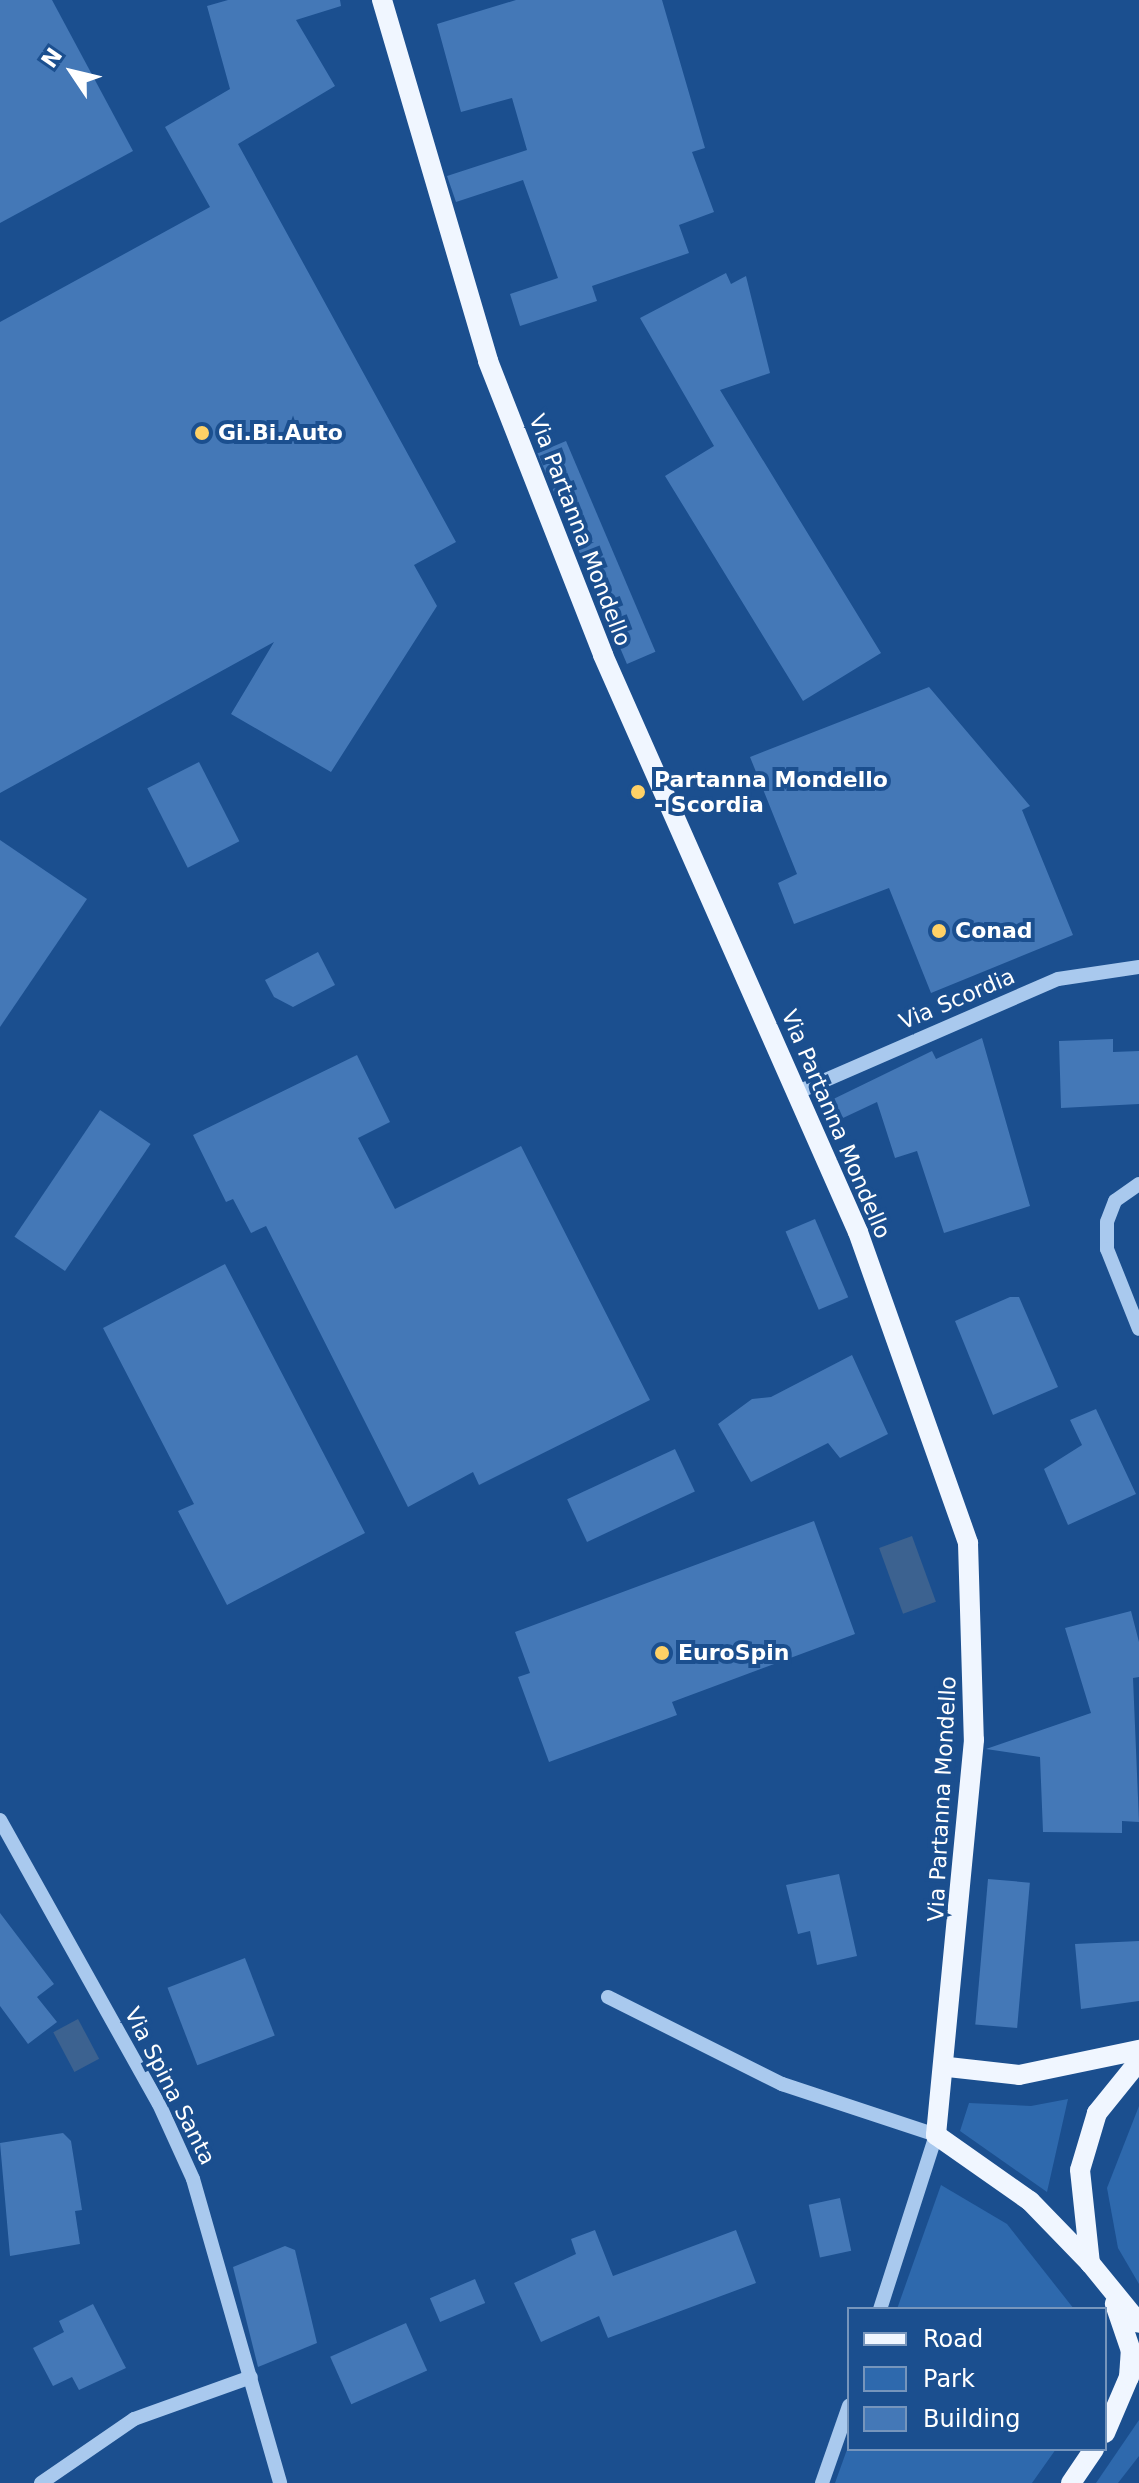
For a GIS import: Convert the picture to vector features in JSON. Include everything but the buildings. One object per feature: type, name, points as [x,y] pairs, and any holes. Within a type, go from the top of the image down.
[{"type":"main road","name":"Via Partanna Mondello","points":[[382,0],[488,361],[603,655],[858,1232],[968,1543],[974,1740],[948,2067],[936,2135]]},
{"type":"main road","points":[[948,2067],[1019,2075],[1139,2050]]},
{"type":"main road","points":[[1090,2263],[1080,2201],[1084,2144],[1113,2088],[1139,2061]]},
{"type":"main road","points":[[936,2135],[1030,2201],[1090,2263],[1139,2323]]},
{"type":"main road","points":[[1107,2430],[1122,2405],[1131,2351],[1111,2292]]},
{"type":"main road","points":[[1071,2483],[1093,2451]]},
{"type":"street","name":"Via Scordia","points":[[798,1092],[1058,979],[1139,967]]},
{"type":"street","points":[[1139,1184],[1115,1201],[1107,1222],[1107,1249],[1139,1329]]},
{"type":"street","name":"Via Spina Santa","points":[[0,1820],[159,2104],[193,2179],[280,2483]]},
{"type":"street","points":[[608,1997],[782,2084],[936,2135]]},
{"type":"street","name":"Via Partanna Mondello","points":[[881,2307],[936,2135]]},
{"type":"street","points":[[41,2483],[134,2419],[251,2377]]},
{"type":"street","points":[[822,2483],[847,2412]]},
{"type":"green space","points":[[1068,2099],[1047,2192],[960,2131],[969,2103],[1031,2106]]},
{"type":"green space","points":[[1139,2106],[1139,2284],[1118,2248],[1107,2188]]},
{"type":"green space","points":[[941,2185],[1007,2224],[1072,2307],[898,2307]]},
{"type":"green space","points":[[1139,2420],[1139,2456],[1118,2483],[1096,2483]]},
{"type":"green space","points":[[847,2450],[1055,2451],[1032,2483],[835,2483]]},
{"type":"shaded area","points":[[912,1536],[936,1602],[903,1614],[879,1548]]},
{"type":"shaded area","points":[[78,2019],[99,2059],[74,2072],[53,2032]]},
{"type":"place","name":"Gi.Bi.Auto","points":[[202,433]]},
{"type":"place","name":"Partanna Mondello - Scordia","points":[[638,792]]},
{"type":"place","name":"Conad","points":[[939,931]]},
{"type":"place","name":"EuroSpin","points":[[662,1653]]}]
